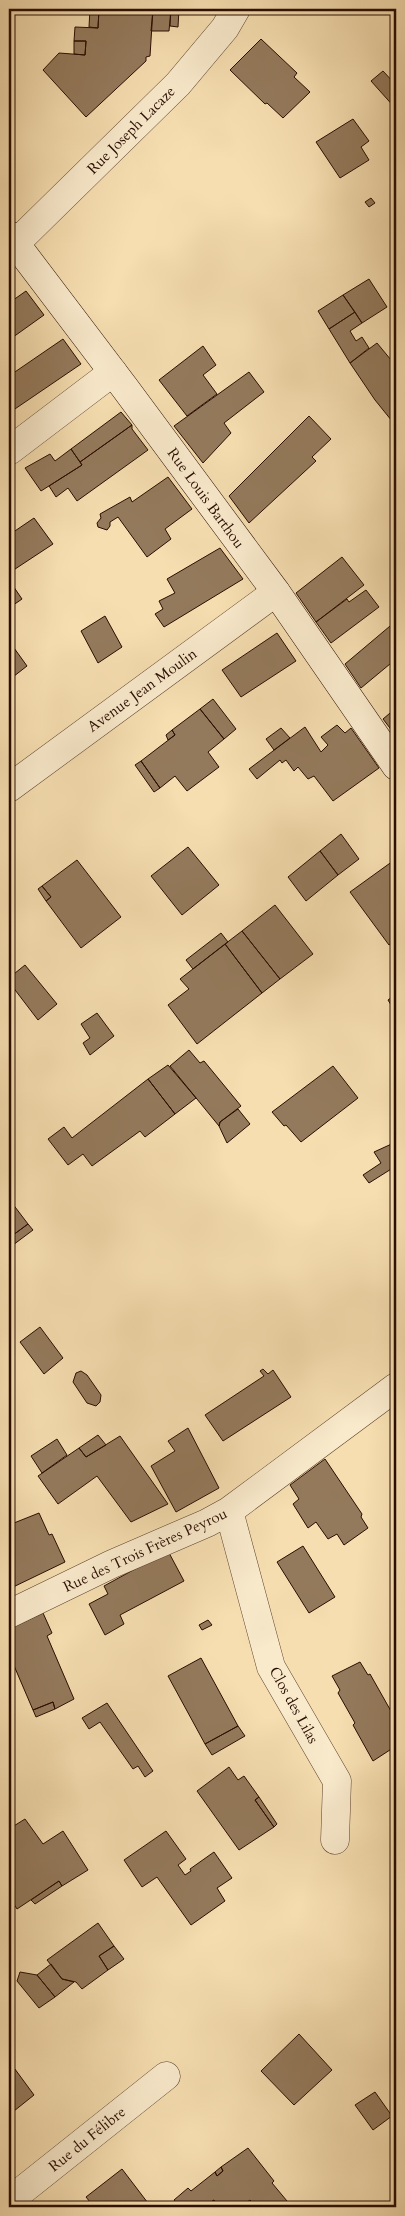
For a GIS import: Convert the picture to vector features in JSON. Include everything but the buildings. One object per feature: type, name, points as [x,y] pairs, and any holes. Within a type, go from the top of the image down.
[{"type":"street","name":"Rue Joseph Lacaze","points":[[12,239],[178,84],[224,28],[236,9]]},
{"type":"street","name":"Rue Louis Barthou","points":[[12,239],[276,592],[396,766]]},
{"type":"street","points":[[9,451],[113,372]]},
{"type":"street","name":"Avenue Jean Moulin","points":[[9,788],[276,592]]},
{"type":"street","name":"Rue des Trois Frères Peyrou","points":[[9,1614],[229,1511],[396,1387]]},
{"type":"street","name":"Clos des Lilas","points":[[229,1511],[271,1667],[336,1781],[335,1840]]},
{"type":"street","name":"Rue du Félibre","points":[[9,2201],[166,2076]]}]
